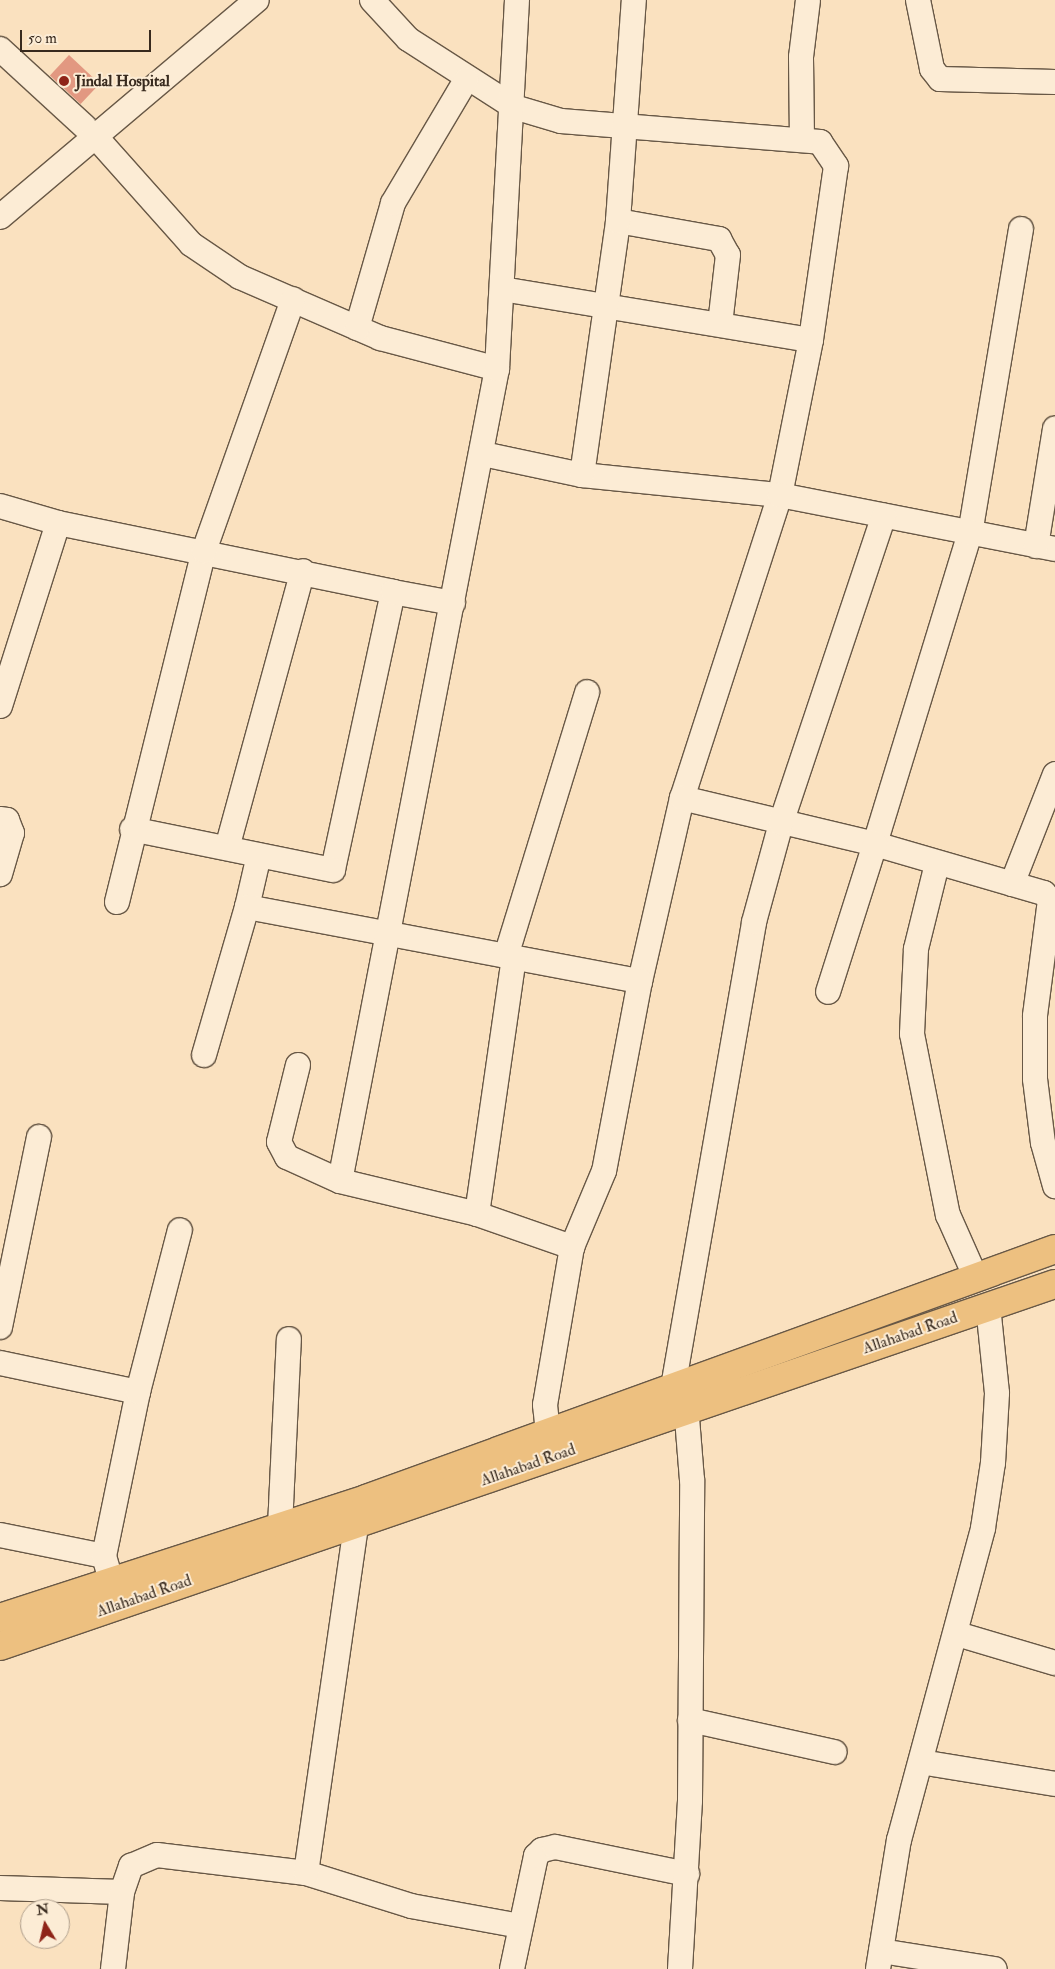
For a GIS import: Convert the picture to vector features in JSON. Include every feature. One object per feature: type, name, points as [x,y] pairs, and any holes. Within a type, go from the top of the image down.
[{"type":"main road","points":[[681,1393],[976,1278],[1055,1250]]},
{"type":"main road","name":"Allahabad Road","points":[[0,1646],[112,1594],[356,1524],[681,1393],[988,1306],[1055,1284]]},
{"type":"main road","points":[[0,1618],[112,1594],[280,1527],[548,1445]]},
{"type":"street","points":[[0,217],[231,0]]},
{"type":"street","points":[[0,203],[257,0]]},
{"type":"street","points":[[372,0],[408,38],[466,80],[514,107],[561,121],[820,142],[836,166],[812,340],[780,495],[682,798],[640,980],[604,1171],[572,1247],[545,1405],[548,1445]]},
{"type":"street","points":[[340,1181],[386,934],[483,454],[497,369],[514,107],[517,0]]},
{"type":"street","points":[[582,475],[618,222],[634,0]]},
{"type":"street","points":[[802,140],[801,57],[808,0]]},
{"type":"street","points":[[918,0],[932,69],[940,78],[1055,82]]},
{"type":"street","points":[[0,49],[90,131],[191,244],[240,277],[357,328],[497,369]]},
{"type":"street","points":[[357,328],[393,203],[466,80]]},
{"type":"street","points":[[618,222],[719,239],[728,255],[720,324]]},
{"type":"street","points":[[828,992],[970,533],[1021,229]]},
{"type":"street","points":[[502,289],[812,340]]},
{"type":"street","points":[[117,902],[132,829],[204,551],[292,299]]},
{"type":"street","points":[[483,454],[582,475],[780,495],[1045,547],[1055,430]]},
{"type":"street","points":[[0,506],[58,523],[303,571],[393,592],[453,603]]},
{"type":"street","points":[[680,1969],[687,1874],[692,1480],[681,1393],[754,922],[781,824],[884,516]]},
{"type":"street","points":[[0,706],[58,523]]},
{"type":"street","points":[[227,848],[303,571]]},
{"type":"street","points":[[132,829],[333,870],[393,592]]},
{"type":"street","points":[[477,1214],[510,957],[587,692]]},
{"type":"street","points":[[1012,884],[1055,774]]},
{"type":"street","points":[[682,798],[781,824],[875,844],[937,864],[1044,893],[1052,908],[1035,1016],[1035,1080],[1043,1143],[1055,1186]]},
{"type":"street","points":[[0,819],[7,820],[12,833],[0,874]]},
{"type":"street","points":[[204,1055],[259,855]]},
{"type":"street","points":[[937,864],[916,949],[912,1034],[948,1215],[976,1278]]},
{"type":"street","points":[[246,907],[640,980]]},
{"type":"street","points":[[298,1065],[279,1150],[340,1181],[477,1214],[572,1247]]},
{"type":"street","points":[[0,1327],[39,1137]]},
{"type":"street","points":[[112,1594],[104,1556],[138,1392],[180,1230]]},
{"type":"street","points":[[988,1306],[997,1393],[993,1463],[957,1634],[899,1840],[879,1960],[995,1969]]},
{"type":"street","points":[[280,1527],[289,1339]]},
{"type":"street","points":[[0,1363],[138,1392]]},
{"type":"street","points":[[306,1873],[356,1524]]},
{"type":"street","points":[[0,1535],[104,1556]]},
{"type":"street","points":[[957,1634],[1055,1663]]},
{"type":"street","points":[[690,1720],[834,1752]]},
{"type":"street","points":[[921,1762],[1055,1784]]},
{"type":"street","points":[[512,1969],[536,1856],[549,1848],[687,1874]]},
{"type":"street","points":[[112,1969],[122,1892],[131,1866],[157,1855],[306,1873],[412,1906],[520,1926]]},
{"type":"street","points":[[0,1888],[122,1892]]},
{"type":"building","points":[[69,55],[100,84],[81,104],[50,75]]},
{"type":"place","name":"Jindal Hospital","points":[[64,81]]}]
